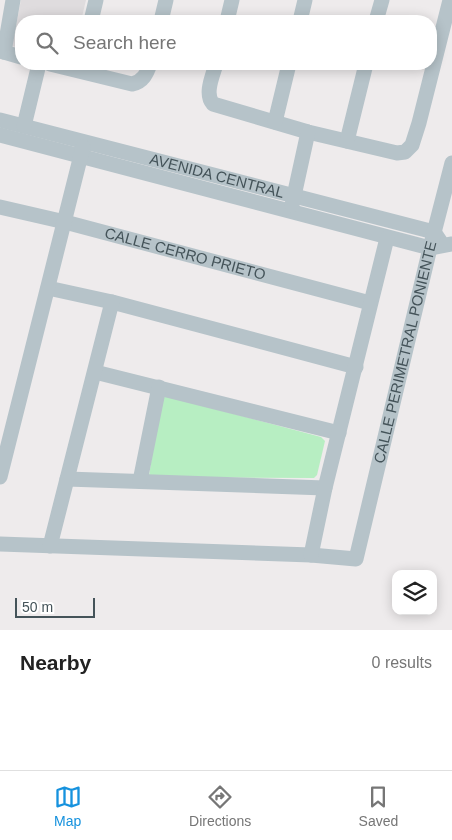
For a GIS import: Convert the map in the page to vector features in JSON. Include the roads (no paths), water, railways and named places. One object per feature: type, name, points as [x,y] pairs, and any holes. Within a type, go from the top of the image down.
[{"type":"street","points":[[13,0],[2,52],[15,55]]},
{"type":"street","points":[[92,15],[96,0]]},
{"type":"street","points":[[162,15],[166,0]]},
{"type":"street","points":[[228,15],[232,0]]},
{"type":"street","points":[[301,15],[305,0]]},
{"type":"street","points":[[378,15],[382,0]]},
{"type":"street","points":[[437,51],[450,0]]},
{"type":"street","points":[[24,126],[37,70]]},
{"type":"street","points":[[89,70],[132,84],[142,79],[146,70]]},
{"type":"street","points":[[214,70],[209,98],[213,104],[308,132],[397,153],[408,150],[415,138],[432,70]]},
{"type":"street","points":[[275,122],[288,70]]},
{"type":"street","points":[[347,141],[365,70]]},
{"type":"street","name":"AVENIDA CENTRAL","points":[[0,120],[24,126],[82,149]]},
{"type":"street","points":[[292,204],[308,132]]},
{"type":"street","name":"AVENIDA CENTRAL","points":[[0,135],[82,149],[292,204],[434,232]]},
{"type":"street","points":[[0,477],[82,149]]},
{"type":"street","name":"CALLE PERIMETRAL PONIENTE","points":[[311,555],[356,560],[359,542],[442,246],[434,232],[452,163]]},
{"type":"street","name":"AVENIDA CENTRAL","points":[[292,204],[387,238],[442,246]]},
{"type":"street","name":"CALLE CERRO PRIETO","points":[[0,207],[65,222],[370,303]]},
{"type":"street","points":[[0,544],[311,555],[338,433],[356,368],[387,238]]},
{"type":"street","points":[[48,288],[112,302],[356,368]]},
{"type":"street","points":[[50,546],[112,302]]},
{"type":"street","points":[[95,372],[338,433]]},
{"type":"street","points":[[140,481],[159,387]]},
{"type":"street","points":[[67,479],[325,488]]}]
